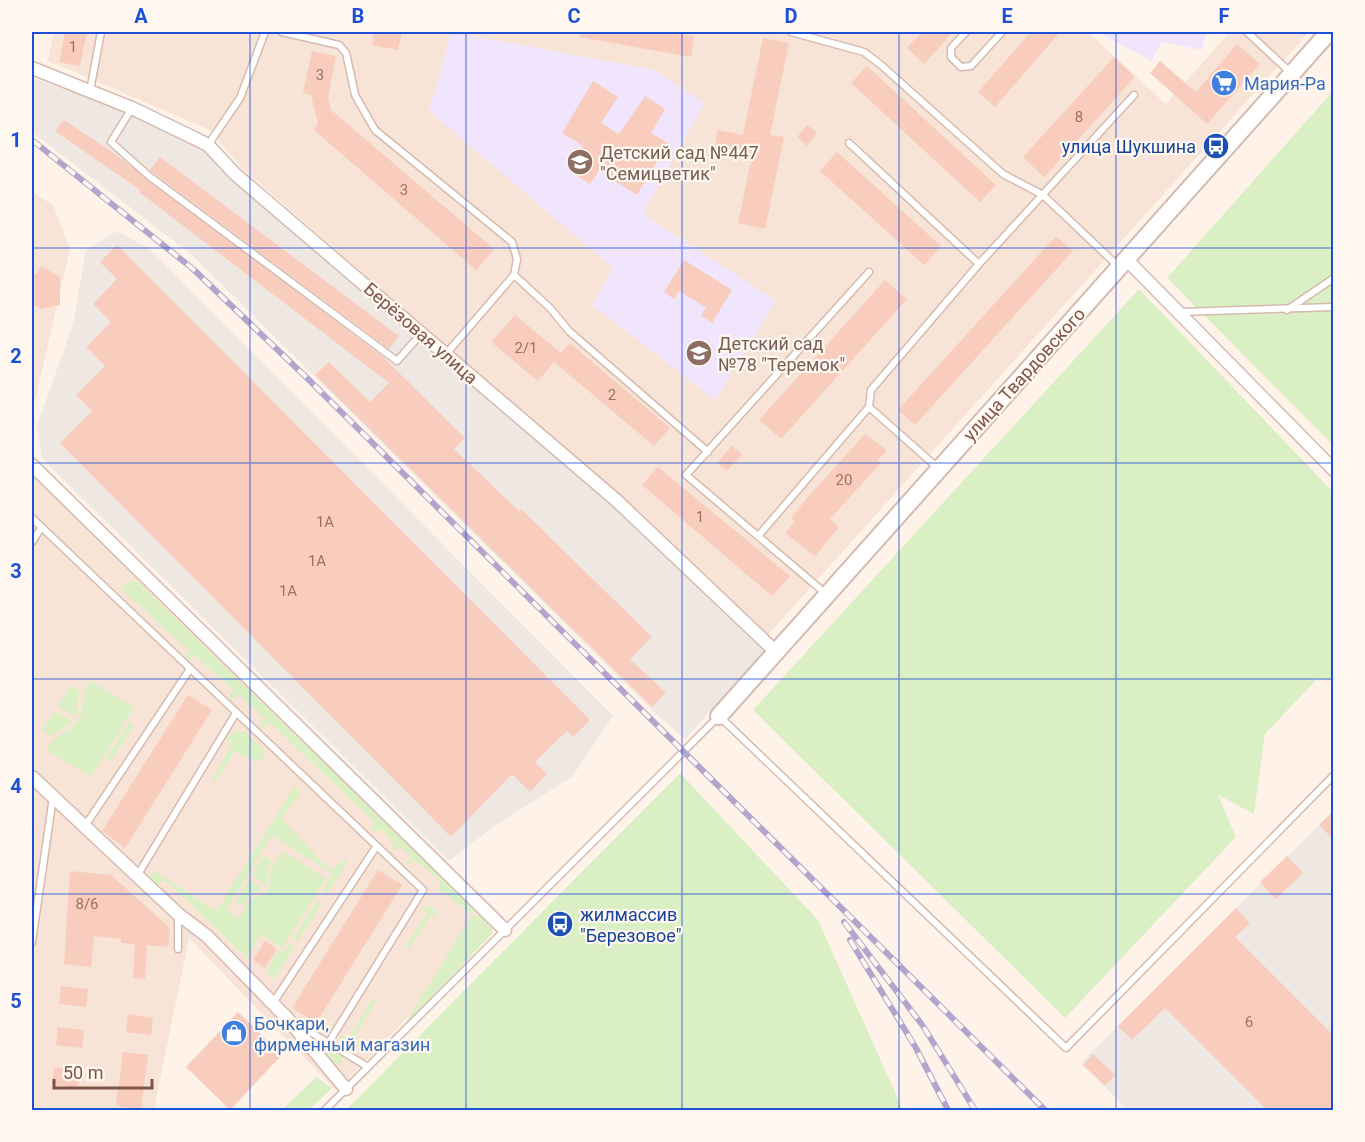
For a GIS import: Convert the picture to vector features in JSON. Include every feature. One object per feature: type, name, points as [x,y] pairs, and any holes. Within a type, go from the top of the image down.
[{"type":"street","name":"улица Твардовского","points":[[719,716],[1329,32]]},
{"type":"street","name":"Берёзовая улица","points":[[32,68],[132,108],[208,145],[235,174],[616,500],[776,652]]},
{"type":"street","points":[[1122,263],[1179,312],[1334,470]]},
{"type":"street","points":[[32,465],[506,930]]},
{"type":"street","points":[[32,777],[178,914],[207,936],[287,1018],[346,1089]]},
{"type":"lane","points":[[90,91],[101,32]]},
{"type":"lane","points":[[208,145],[240,98],[265,32]]},
{"type":"lane","points":[[282,32],[339,45],[346,53],[355,95],[375,130],[512,242],[517,259],[514,275],[446,355]]},
{"type":"lane","points":[[791,32],[864,52],[1003,174],[1042,195],[1122,263]]},
{"type":"lane","points":[[966,32],[951,48],[951,57],[962,67],[971,66],[1002,32]]},
{"type":"lane","points":[[1247,32],[1291,73]]},
{"type":"lane","points":[[759,534],[869,407],[871,390],[979,264],[1134,95]]},
{"type":"lane","points":[[132,108],[111,142],[149,176],[397,362],[421,334]]},
{"type":"lane","points":[[849,143],[979,264]]},
{"type":"lane","points":[[827,595],[759,534],[751,532],[686,475],[869,272]]},
{"type":"lane","points":[[514,275],[550,308],[568,331],[708,452]]},
{"type":"lane","points":[[1286,310],[1334,278]]},
{"type":"lane","points":[[1179,312],[1334,307]]},
{"type":"lane","points":[[869,407],[939,469]]},
{"type":"lane","points":[[32,519],[423,890],[329,1042]]},
{"type":"lane","points":[[32,542],[41,528]]},
{"type":"lane","points":[[85,826],[190,669]]},
{"type":"lane","points":[[137,876],[236,713]]},
{"type":"lane","points":[[325,1110],[719,716],[1066,1048],[1334,775]]},
{"type":"lane","points":[[32,942],[53,797]]},
{"type":"lane","points":[[273,1003],[376,847]]},
{"type":"lane","points":[[178,914],[178,949]]},
{"type":"lane","points":[[287,1018],[368,1067]]},
{"type":"shaded area","points":[[54,32],[1088,32],[1166,104],[1230,32],[1309,32],[767,636],[616,493],[243,169],[208,129],[48,61]]},
{"type":"shaded area","name":"Детский сад №447 \"Семицветик\"","points":[[451,32],[655,70],[704,103],[643,214],[776,301],[715,400],[592,305],[613,268],[429,111]]},
{"type":"shaded area","points":[[1105,32],[1206,32],[1202,50],[1162,42],[1152,61],[1104,36]]},
{"type":"shaded area","points":[[32,78],[115,106],[195,142],[613,504],[765,650],[685,739],[655,713],[192,255],[32,132]]},
{"type":"shaded area","points":[[32,192],[53,205],[70,249],[32,414]]},
{"type":"shaded area","points":[[117,231],[150,249],[613,716],[572,777],[496,825],[449,861],[42,458],[37,426],[73,324],[86,250]]},
{"type":"shaded area","points":[[32,450],[36,459],[505,918],[336,1091],[189,938],[154,1110],[32,1110]]},
{"type":"shaded area","points":[[1333,811],[1333,1110],[1128,1110],[1081,1063]]},
{"type":"green space","points":[[1333,91],[1333,445],[1167,278]]},
{"type":"green space","points":[[1139,289],[1333,492],[1333,681],[1317,679],[1265,734],[1254,814],[1218,795],[1236,837],[1065,1018],[753,710]]},
{"type":"green space","points":[[129,582],[138,582],[475,910],[470,914],[443,891],[440,893],[439,880],[415,860],[408,863],[411,856],[399,846],[392,852],[393,840],[381,829],[370,832],[375,822],[270,723],[262,729],[259,724],[265,719],[238,694],[234,699],[228,699],[233,690],[195,655],[188,662],[185,660],[190,651],[121,589]]},
{"type":"green space","points":[[90,680],[134,708],[91,777],[46,750],[78,721]]},
{"type":"green space","points":[[71,685],[79,690],[77,717],[58,706]]},
{"type":"green space","points":[[55,711],[73,722],[51,736],[42,731]]},
{"type":"green space","points":[[129,722],[134,725],[111,761],[106,758]]},
{"type":"green space","points":[[238,731],[246,732],[265,751],[262,759],[255,761],[235,751],[214,783],[211,781],[232,745],[226,737]]},
{"type":"green space","points":[[680,773],[818,920],[903,1110],[346,1110]]},
{"type":"green space","points":[[295,786],[301,792],[281,818],[330,870],[345,859],[348,861],[327,894],[322,891],[332,874],[272,835],[226,910],[239,918],[251,899],[265,893],[270,886],[270,870],[283,851],[326,879],[282,948],[261,934],[247,958],[164,879],[157,887],[148,877],[155,871],[216,911]]},
{"type":"green space","points":[[264,856],[272,861],[267,870],[267,885],[251,875]]},
{"type":"green space","points":[[249,879],[263,889],[249,896],[244,906],[235,901]]},
{"type":"green space","points":[[317,901],[322,904],[298,941],[293,938]]},
{"type":"green space","points":[[420,907],[435,909],[438,919],[431,915],[409,950],[405,948],[427,912]]},
{"type":"green space","points":[[482,914],[493,933],[403,1027],[471,917]]},
{"type":"green space","points":[[290,943],[295,947],[273,980],[267,969],[279,950],[284,952]]},
{"type":"green space","points":[[374,997],[377,1000],[352,1041],[360,1047],[348,1051],[342,1046],[339,1035],[348,1039]]},
{"type":"green space","points":[[308,1035],[344,1054],[341,1064],[335,1065]]},
{"type":"green space","points":[[316,1077],[332,1088],[309,1110],[282,1110]]},
{"type":"building","points":[[65,32],[87,32],[80,66],[59,62]]},
{"type":"building","points":[[374,32],[402,32],[398,50],[372,45]]},
{"type":"building","points":[[580,32],[671,32],[694,36],[691,57],[579,37]]},
{"type":"building","points":[[922,32],[953,32],[924,64],[907,48]]},
{"type":"building","points":[[1031,32],[1060,32],[995,107],[978,92]]},
{"type":"building","points":[[763,38],[789,43],[770,135],[784,137],[765,229],[738,223],[751,161],[714,153],[718,130],[743,135]]},
{"type":"building","name":"Мария-Ра","points":[[1237,44],[1260,64],[1207,124],[1150,73],[1160,61],[1196,92]]},
{"type":"building","points":[[312,51],[336,56],[328,98],[331,110],[494,249],[476,270],[314,130],[318,124],[311,95],[303,93]]},
{"type":"building","points":[[1114,57],[1135,77],[1044,177],[1023,157]]},
{"type":"building","points":[[867,66],[996,185],[980,202],[851,83]]},
{"type":"building","points":[[593,81],[618,97],[601,123],[619,134],[645,96],[665,109],[651,133],[668,143],[637,195],[599,171],[590,184],[568,170],[583,146],[562,133]]},
{"type":"building","points":[[64,120],[108,149],[383,357],[465,438],[454,449],[519,511],[521,509],[652,637],[630,659],[666,693],[652,707],[315,375],[329,362],[370,402],[389,383],[139,192],[140,190],[55,131]]},
{"type":"building","points":[[807,125],[817,133],[807,146],[797,137]]},
{"type":"building","points":[[837,152],[941,246],[924,265],[820,171]]},
{"type":"building","points":[[160,157],[399,336],[389,349],[152,172],[150,170]]},
{"type":"building","points":[[1056,236],[1073,251],[915,425],[898,410]]},
{"type":"building","points":[[117,245],[590,720],[573,737],[567,731],[535,762],[547,774],[530,792],[512,774],[451,837],[60,443],[92,411],[76,395],[105,366],[86,347],[111,322],[93,304],[117,279],[100,262]]},
{"type":"building","points":[[684,260],[732,290],[712,323],[701,316],[706,308],[679,291],[674,299],[664,292]]},
{"type":"building","points":[[41,266],[60,277],[60,305],[41,309],[32,304],[32,272],[36,275]]},
{"type":"building","points":[[885,280],[907,299],[781,439],[759,420]]},
{"type":"building","points":[[515,315],[561,353],[570,343],[670,428],[654,446],[554,362],[538,381],[491,342]]},
{"type":"building","points":[[865,434],[887,450],[878,460],[881,463],[830,519],[839,527],[815,556],[785,533],[795,522],[791,518]]},
{"type":"building","points":[[732,446],[742,454],[727,471],[717,463]]},
{"type":"building","points":[[658,467],[790,576],[772,596],[642,485]]},
{"type":"building","points":[[188,695],[212,710],[125,848],[102,831]]},
{"type":"building","points":[[1334,811],[1334,840],[1319,825]]},
{"type":"building","points":[[1287,856],[1303,873],[1276,899],[1260,882]]},
{"type":"building","points":[[378,870],[402,885],[316,1023],[292,1008]]},
{"type":"building","points":[[70,871],[111,875],[170,928],[168,947],[147,945],[145,979],[133,978],[135,944],[121,943],[121,939],[94,936],[91,967],[64,964]]},
{"type":"building","points":[[1236,908],[1250,923],[1235,937],[1334,1036],[1334,1110],[1267,1110],[1165,1008],[1132,1040],[1118,1026]]},
{"type":"building","points":[[265,941],[277,949],[265,968],[253,960]]},
{"type":"building","points":[[61,986],[88,989],[86,1007],[59,1004]]},
{"type":"building","points":[[238,1012],[282,1055],[230,1110],[186,1067]]},
{"type":"building","points":[[128,1014],[153,1018],[151,1035],[126,1032]]},
{"type":"building","points":[[58,1027],[84,1030],[82,1048],[56,1045]]},
{"type":"building","points":[[123,1052],[148,1055],[141,1109],[116,1106]]},
{"type":"building","points":[[1093,1054],[1115,1075],[1105,1086],[1083,1065]]},
{"type":"building","points":[[54,1067],[80,1070],[78,1088],[52,1085]]},
{"type":"railway","points":[[32,140],[193,269],[308,379],[1045,1110]]},
{"type":"railway","points":[[844,922],[923,1026],[975,1110]]},
{"type":"railway","points":[[850,940],[916,1048],[948,1110]]},
{"type":"place","name":"Мария-Ра","points":[[1224,83]]},
{"type":"place","name":"улица Шукшина","points":[[1216,146]]},
{"type":"place","name":"Детский сад №447 \"Семицветик\"","points":[[580,162]]},
{"type":"place","name":"Детский сад №78 \"Теремок\"","points":[[699,353]]},
{"type":"place","name":"жилмассив \"Березовое\"","points":[[560,924]]},
{"type":"place","name":"Бочкари, фирменный магазин","points":[[234,1033]]}]
